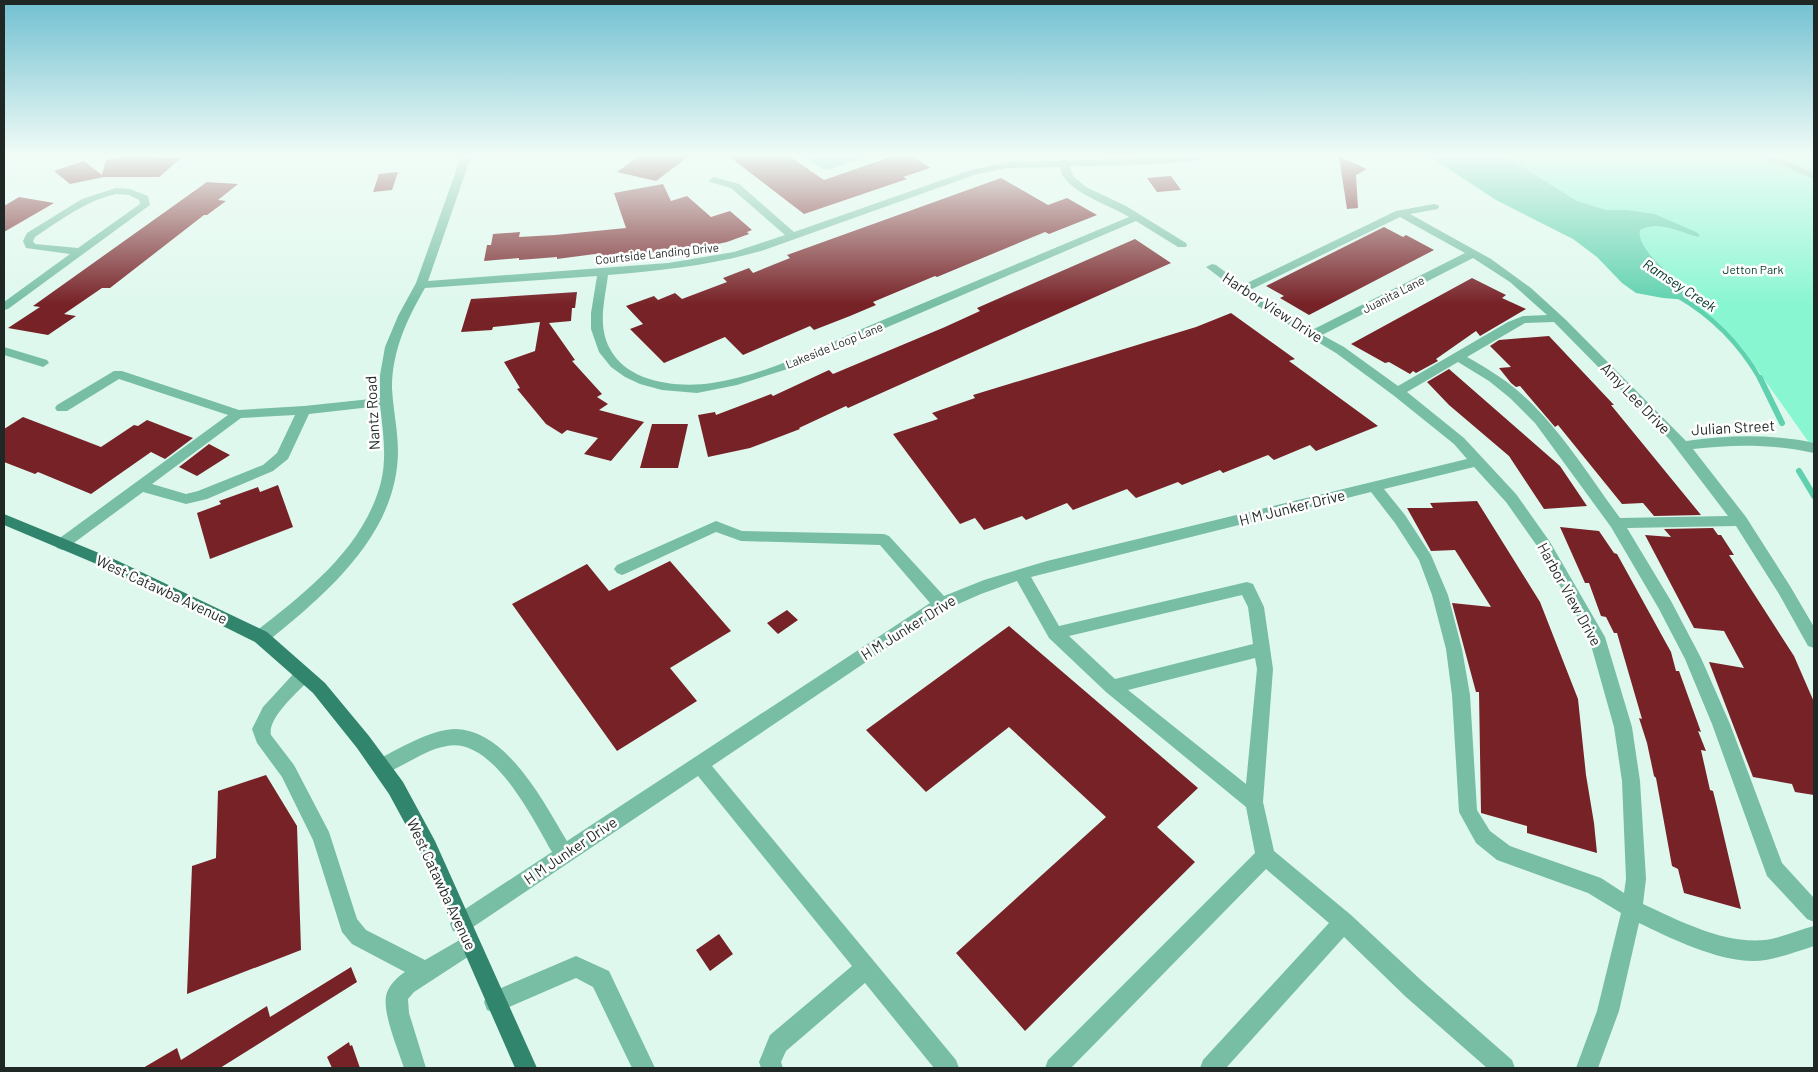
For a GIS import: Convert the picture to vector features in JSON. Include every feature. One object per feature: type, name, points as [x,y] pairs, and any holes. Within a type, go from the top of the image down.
[{"type":"main road","name":"West Catawba Avenue","points":[[4,519],[111,564],[261,636],[319,688],[396,788],[428,847],[460,924],[526,1068]]},
{"type":"street","points":[[79,204],[31,234],[28,241],[30,246],[37,248],[80,252]]},
{"type":"street","points":[[4,307],[145,204]]},
{"type":"street","name":"Nantz Road","points":[[261,636],[321,588],[345,562],[381,505],[389,479],[391,453],[385,374],[391,347],[400,323],[421,285],[449,204]]},
{"type":"street","points":[[756,204],[792,236]]},
{"type":"street","name":"Courtside Landing Drive","points":[[421,285],[604,272],[725,259],[883,204]]},
{"type":"street","points":[[1112,204],[1138,217],[1182,245]]},
{"type":"street","points":[[1241,290],[1400,213],[1434,207]]},
{"type":"street","name":"Amy Lee Drive","points":[[1400,213],[1427,231],[1472,254],[1514,280],[1557,318],[1683,446],[1741,521],[1784,586],[1814,641]]},
{"type":"street","name":"Lakeside Loop Lane","points":[[604,272],[597,330],[601,344],[618,368],[639,380],[674,388],[712,387],[790,364],[1138,217]]},
{"type":"street","name":"Juanita Lane","points":[[1314,334],[1472,254]]},
{"type":"street","name":"Harbor View Drive","points":[[1212,268],[1260,303],[1314,334],[1398,392],[1459,441],[1511,498],[1545,546],[1597,637],[1623,727],[1631,781],[1636,879],[1632,909],[1608,1011],[1587,1068]]},
{"type":"street","points":[[1398,392],[1523,320],[1557,318]]},
{"type":"street","points":[[4,351],[43,363]]},
{"type":"street","points":[[1459,356],[1515,394],[1540,420],[1616,523],[1665,605],[1693,658],[1722,724],[1774,869],[1814,912]]},
{"type":"street","points":[[62,408],[118,374],[238,414],[304,410],[387,401]]},
{"type":"street","points":[[140,486],[186,499],[202,495],[268,468],[283,456],[304,410]]},
{"type":"street","points":[[62,544],[238,414]]},
{"type":"street","name":"Julian Street","points":[[1683,446],[1711,442],[1774,440],[1814,448]]},
{"type":"street","name":"H M Junker Drive","points":[[460,924],[941,604],[983,585],[1021,574],[1478,461]]},
{"type":"street","points":[[1375,487],[1400,519],[1426,559],[1440,595],[1454,650],[1461,695],[1468,812],[1484,837],[1504,853],[1594,885],[1632,909],[1684,934],[1730,948],[1765,950],[1814,936]]},
{"type":"street","points":[[1616,523],[1741,521]]},
{"type":"street","points":[[622,569],[716,526],[741,536],[884,540],[941,604]]},
{"type":"street","points":[[1021,574],[1055,633],[1112,688],[1254,802]]},
{"type":"street","points":[[1055,633],[1247,588],[1256,608],[1265,669],[1254,802],[1265,856],[1344,922],[1414,989],[1504,1068]]},
{"type":"street","points":[[1112,688],[1262,649]]},
{"type":"street","points":[[303,675],[269,712],[261,729],[263,738],[288,771],[322,838],[349,925],[359,937],[425,971]]},
{"type":"street","points":[[380,767],[429,744],[454,737],[473,739],[495,753],[516,778],[564,854]]},
{"type":"street","points":[[699,764],[948,1068]]},
{"type":"street","points":[[1056,1068],[1265,856]]},
{"type":"street","points":[[1211,1068],[1344,922]]},
{"type":"street","points":[[415,1068],[398,1013],[397,996],[406,984],[470,944]]},
{"type":"street","points":[[495,1002],[576,967],[601,979],[644,1068]]},
{"type":"street","points":[[772,1068],[770,1062],[778,1043],[866,968]]},
{"type":"green space","name":"Jetton Park","points":[[1587,204],[1814,204],[1814,443],[1810,444],[1742,348],[1690,303],[1697,297],[1652,257],[1641,239],[1640,230],[1654,226],[1698,237],[1700,235],[1655,214],[1628,210],[1606,210]]},
{"type":"water","points":[[1504,204],[1587,204],[1606,210],[1628,210],[1655,214],[1696,232],[1700,235],[1698,237],[1654,226],[1640,230],[1645,248],[1652,257],[1697,297],[1688,300],[1636,293],[1622,283],[1597,257],[1573,239]]},
{"type":"building","points":[[7,204],[52,204],[4,232],[4,206]]},
{"type":"building","points":[[176,204],[222,204],[207,215],[204,215],[110,288],[102,288],[64,314],[76,316],[48,335],[8,328],[40,307],[33,306]]},
{"type":"building","points":[[618,204],[696,204],[711,217],[730,211],[752,230],[747,232],[749,234],[727,242],[680,252],[679,250],[595,258],[595,254],[557,259],[557,257],[519,260],[519,258],[484,261],[487,245],[491,245],[493,234],[520,232],[519,237],[626,228]]},
{"type":"building","points":[[791,204],[833,204],[804,214]]},
{"type":"building","points":[[929,204],[1078,204],[1097,215],[1049,234],[1045,232],[873,302],[876,305],[850,316],[814,330],[810,326],[743,355],[725,337],[664,363],[630,329],[643,324],[626,306],[654,296],[658,300],[675,293],[682,299],[727,282],[723,278],[749,268],[753,273],[790,258],[787,255]]},
{"type":"building","points":[[1346,204],[1358,204],[1358,208],[1347,209]]},
{"type":"building","points":[[1384,227],[1403,237],[1406,235],[1434,250],[1309,315],[1280,298],[1284,296],[1266,286]]},
{"type":"building","points":[[1135,239],[1171,263],[848,408],[846,406],[800,429],[750,448],[708,457],[698,415],[715,412],[716,415],[771,394],[773,396],[829,370],[833,374],[945,327],[980,311],[977,308]]},
{"type":"building","points":[[1472,278],[1506,295],[1502,298],[1526,309],[1480,336],[1476,331],[1436,359],[1438,361],[1416,373],[1413,371],[1410,374],[1389,362],[1385,363],[1351,344]]},
{"type":"building","points":[[577,292],[575,308],[572,308],[571,321],[549,323],[575,360],[572,361],[602,394],[597,397],[608,404],[599,410],[644,422],[611,461],[584,454],[598,438],[567,430],[562,434],[546,424],[517,389],[520,388],[504,362],[535,351],[540,322],[493,327],[492,330],[461,332],[471,299]]},
{"type":"building","points":[[1231,313],[1295,359],[1289,361],[1378,426],[1316,451],[1310,445],[1274,460],[1268,455],[1223,473],[1220,470],[1182,485],[1178,482],[1136,498],[1127,489],[1073,510],[1067,503],[1026,520],[1022,516],[984,530],[975,518],[960,524],[893,434],[938,419],[932,413],[975,398],[973,395],[1196,327]]},
{"type":"building","points":[[1549,336],[1614,405],[1611,405],[1701,515],[1654,516],[1643,503],[1622,504],[1558,425],[1555,427],[1520,386],[1516,387],[1511,383],[1499,368],[1511,367],[1490,346],[1499,340]]},
{"type":"building","points":[[1449,369],[1560,466],[1587,506],[1544,509],[1509,456],[1449,405],[1427,382]]},
{"type":"building","points":[[23,417],[101,447],[134,425],[138,426],[147,420],[193,438],[165,459],[151,452],[91,494],[38,472],[35,474],[4,462],[4,429]]},
{"type":"building","points":[[652,424],[688,424],[678,468],[640,468]]},
{"type":"building","points":[[209,444],[230,455],[197,476],[179,467]]},
{"type":"building","points":[[278,485],[293,527],[210,559],[197,513],[221,504],[219,501],[258,487],[260,492]]},
{"type":"building","points":[[1477,501],[1540,602],[1578,699],[1597,853],[1527,833],[1527,826],[1481,813],[1479,692],[1476,692],[1452,603],[1491,607],[1455,550],[1431,551],[1407,508],[1433,508],[1430,503]]},
{"type":"building","points":[[1560,527],[1599,531],[1614,553],[1617,554],[1671,652],[1676,671],[1679,671],[1701,732],[1698,731],[1706,751],[1701,750],[1710,790],[1713,791],[1741,909],[1684,893],[1678,869],[1672,866],[1656,778],[1639,718],[1642,719],[1617,633],[1614,633],[1606,617],[1601,616],[1589,583],[1585,583]]},
{"type":"building","points":[[1713,528],[1718,535],[1721,535],[1734,555],[1729,555],[1794,656],[1814,702],[1814,795],[1795,792],[1792,784],[1753,777],[1709,662],[1744,668],[1724,631],[1694,628],[1645,535],[1671,537],[1664,529]]},
{"type":"building","points":[[670,561],[731,631],[670,668],[697,701],[617,751],[512,604],[587,564],[609,591]]},
{"type":"building","points":[[787,610],[798,620],[778,634],[767,623]]},
{"type":"building","points":[[1009,626],[1198,788],[1157,827],[1195,862],[1025,1031],[956,953],[1106,817],[1009,727],[926,792],[866,730]]},
{"type":"building","points":[[266,775],[297,826],[301,950],[187,994],[192,866],[216,858],[218,791]]},
{"type":"building","points":[[719,934],[733,954],[710,971],[696,950]]},
{"type":"building","points":[[351,967],[357,982],[220,1068],[143,1068],[177,1048],[181,1060],[267,1006],[270,1017]]},
{"type":"building","points":[[349,1042],[350,1046],[352,1045],[360,1068],[332,1068],[327,1057]]},
{"type":"waterway","name":"Ramsey Creek","points":[[1676,295],[1724,331],[1760,379]]},
{"type":"waterway","name":"Ramsey Creek","points":[[1760,378],[1782,423]]},
{"type":"waterway","name":"Ramsey Creek","points":[[1799,471],[1814,496]]}]
